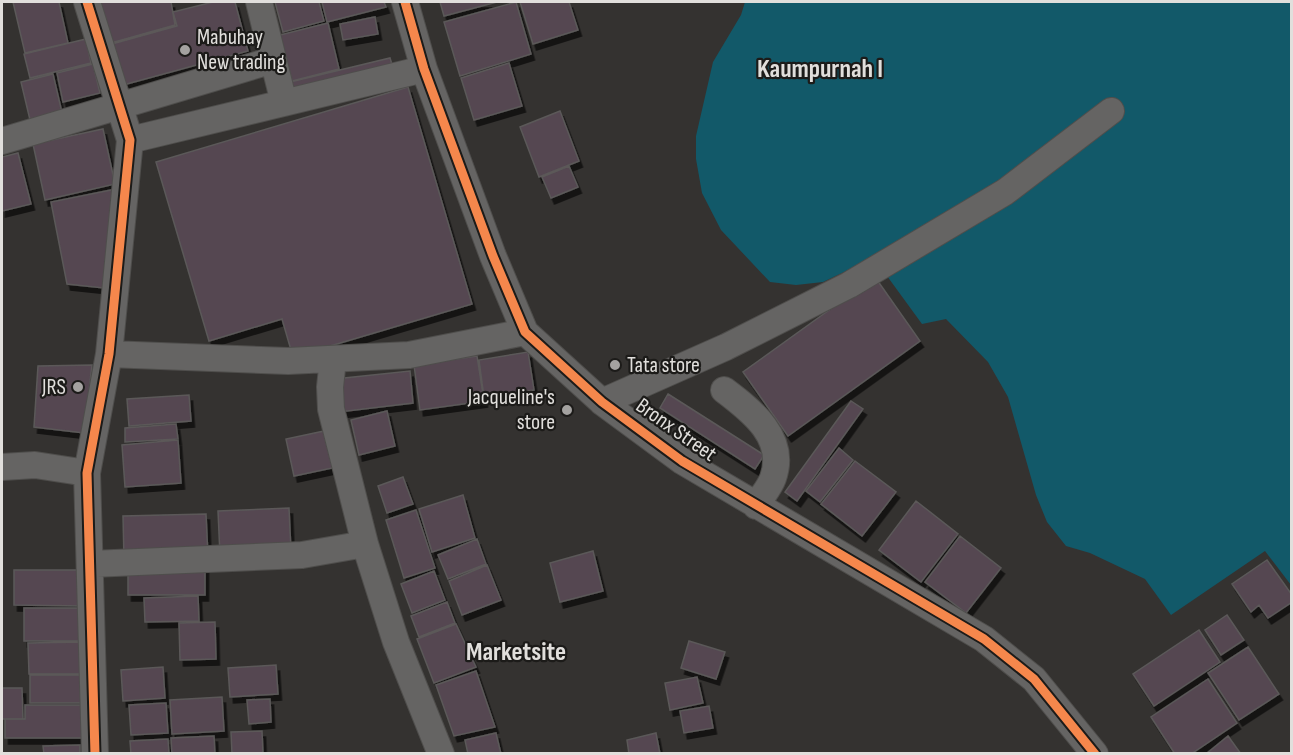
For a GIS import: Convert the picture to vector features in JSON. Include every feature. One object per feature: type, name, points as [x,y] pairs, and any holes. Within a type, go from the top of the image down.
[{"type":"street","points":[[87,2],[130,140],[109,354],[87,473],[95,753]]},
{"type":"street","points":[[259,2],[284,103]]},
{"type":"street","name":"Bronx Street","points":[[405,2],[424,69],[493,256],[525,332],[602,402],[682,461],[984,639],[1035,679],[1095,753]]},
{"type":"street","points":[[2,141],[273,60]]},
{"type":"street","points":[[130,140],[424,69]]},
{"type":"street","points":[[602,402],[726,347],[849,285],[1005,192],[1111,111]]},
{"type":"street","points":[[109,354],[288,361],[409,355],[525,332]]},
{"type":"street","points":[[333,359],[330,387],[331,409],[365,544],[396,642],[441,753]]},
{"type":"street","points":[[724,390],[748,408],[772,436],[775,447],[773,479],[756,506]]},
{"type":"street","points":[[2,467],[35,465],[87,473]]},
{"type":"street","points":[[91,564],[302,555],[365,544]]},
{"type":"water","points":[[745,2],[1291,2],[1291,585],[1265,551],[1171,615],[1145,579],[1090,553],[1066,546],[1047,522],[1036,495],[1008,397],[988,362],[946,319],[922,324],[879,265],[863,263],[823,282],[796,285],[770,282],[721,230],[702,193],[696,159],[696,136],[713,62],[741,15]]},
{"type":"building","points":[[13,2],[59,2],[68,43],[25,53]]},
{"type":"building","points":[[100,2],[171,2],[175,25],[111,43]]},
{"type":"building","points":[[213,2],[235,2],[248,51],[123,85],[112,44],[177,26],[173,12]]},
{"type":"building","points":[[275,2],[319,2],[324,21],[283,32]]},
{"type":"building","points":[[322,2],[384,2],[386,7],[327,22]]},
{"type":"building","points":[[440,2],[497,2],[444,16]]},
{"type":"building","points":[[516,2],[531,54],[460,76],[444,22]]},
{"type":"building","points":[[520,2],[569,2],[578,30],[533,44]]},
{"type":"building","points":[[375,17],[378,34],[343,40],[340,24]]},
{"type":"building","points":[[328,23],[339,69],[292,81],[280,35]]},
{"type":"building","points":[[86,39],[91,63],[30,78],[24,54]]},
{"type":"building","points":[[390,58],[394,71],[294,96],[290,82]]},
{"type":"building","points":[[509,63],[522,106],[474,120],[461,78]]},
{"type":"building","points":[[93,64],[100,93],[63,102],[57,73]]},
{"type":"building","points":[[53,74],[63,117],[31,124],[21,82]]},
{"type":"building","points":[[408,87],[472,304],[293,357],[282,319],[209,341],[156,162]]},
{"type":"building","points":[[560,111],[579,161],[539,177],[520,127]]},
{"type":"building","points":[[103,129],[115,184],[45,200],[33,144]]},
{"type":"building","points":[[18,153],[31,204],[2,211],[2,157]]},
{"type":"building","points":[[569,166],[578,187],[551,198],[542,177]]},
{"type":"building","points":[[116,189],[104,288],[67,284],[51,202]]},
{"type":"building","points":[[875,277],[920,341],[788,436],[743,372]]},
{"type":"building","points":[[528,352],[534,390],[484,397],[479,360]]},
{"type":"building","points":[[477,356],[484,401],[420,410],[414,365]]},
{"type":"building","points":[[92,365],[84,433],[34,427],[38,366]]},
{"type":"building","points":[[410,371],[413,403],[339,412],[335,379]]},
{"type":"building","points":[[668,394],[764,455],[755,469],[660,408]]},
{"type":"building","points":[[189,395],[191,421],[129,426],[127,399]]},
{"type":"building","points":[[851,401],[863,409],[797,501],[785,492]]},
{"type":"building","points":[[387,411],[395,446],[359,455],[351,420]]},
{"type":"building","points":[[176,424],[178,439],[125,442],[125,428]]},
{"type":"building","points":[[329,430],[337,467],[294,476],[286,439]]},
{"type":"building","points":[[178,440],[181,483],[125,487],[122,445]]},
{"type":"building","points":[[839,448],[853,460],[820,502],[806,491]]},
{"type":"building","points":[[855,461],[896,492],[862,536],[821,504]]},
{"type":"building","points":[[403,477],[413,504],[387,513],[378,486]]},
{"type":"building","points":[[463,495],[475,538],[432,552],[419,509]]},
{"type":"building","points":[[916,501],[958,534],[921,582],[879,550]]},
{"type":"building","points":[[289,508],[291,552],[220,555],[218,511]]},
{"type":"building","points":[[416,510],[435,568],[404,578],[386,520]]},
{"type":"building","points":[[206,514],[208,557],[124,559],[123,516]]},
{"type":"building","points":[[960,536],[1001,568],[966,613],[925,582]]},
{"type":"building","points":[[477,539],[486,564],[448,579],[438,555]]},
{"type":"building","points":[[593,551],[603,591],[560,602],[550,563]]},
{"type":"building","points":[[1267,560],[1292,595],[1292,602],[1268,618],[1259,605],[1251,612],[1232,584]]},
{"type":"building","points":[[487,565],[501,600],[462,615],[449,581]]},
{"type":"building","points":[[128,566],[205,566],[205,595],[128,595]]},
{"type":"building","points":[[14,570],[82,570],[82,606],[14,605]]},
{"type":"building","points":[[434,571],[445,600],[412,613],[401,584]]},
{"type":"building","points":[[198,596],[199,621],[145,622],[144,598]]},
{"type":"building","points":[[447,602],[455,623],[419,637],[411,616]]},
{"type":"building","points":[[24,608],[83,608],[83,641],[24,641]]},
{"type":"building","points":[[1227,615],[1244,640],[1221,655],[1205,630]]},
{"type":"building","points":[[215,622],[216,659],[180,660],[179,623]]},
{"type":"building","points":[[456,624],[476,667],[434,683],[417,639]]},
{"type":"building","points":[[1199,630],[1220,662],[1154,706],[1133,674]]},
{"type":"building","points":[[689,641],[725,652],[716,679],[681,668]]},
{"type":"building","points":[[83,642],[83,674],[29,674],[28,643]]},
{"type":"building","points":[[1248,647],[1279,694],[1239,720],[1208,673]]},
{"type":"building","points":[[276,665],[278,694],[230,697],[228,668]]},
{"type":"building","points":[[163,667],[165,698],[123,701],[121,670]]},
{"type":"building","points":[[476,671],[495,727],[454,736],[436,685]]},
{"type":"building","points":[[30,675],[83,675],[83,703],[30,703]]},
{"type":"building","points":[[697,677],[703,703],[670,710],[665,683]]},
{"type":"building","points":[[1208,679],[1237,723],[1191,754],[1175,754],[1151,717]]},
{"type":"building","points":[[2,688],[22,688],[23,719],[2,719]]},
{"type":"building","points":[[222,697],[224,731],[172,734],[170,700]]},
{"type":"building","points":[[270,699],[271,722],[249,724],[247,700]]},
{"type":"building","points":[[166,703],[168,733],[131,735],[129,705]]},
{"type":"building","points":[[25,705],[83,705],[83,738],[5,738],[5,719],[25,719]]},
{"type":"building","points":[[709,706],[713,728],[684,733],[680,711]]},
{"type":"building","points":[[262,731],[263,754],[232,754],[231,732]]},
{"type":"building","points":[[496,733],[501,754],[468,754],[465,740]]},
{"type":"building","points":[[656,733],[660,754],[629,754],[627,740]]},
{"type":"building","points":[[214,736],[215,754],[172,754],[171,738]]},
{"type":"building","points":[[1228,736],[1241,754],[1206,754]]},
{"type":"building","points":[[168,739],[169,754],[131,754],[130,741]]},
{"type":"building","points":[[80,745],[80,754],[44,754],[43,746]]},
{"type":"cycle path","points":[[87,2],[130,140],[109,354],[87,473],[95,754]]},
{"type":"cycle path","points":[[405,2],[424,69],[493,256],[525,332],[602,402],[682,461],[984,639],[1034,679],[1095,754]]},
{"type":"place","name":"Mabuhay New trading","points":[[185,50]]},
{"type":"place","name":"Tata store","points":[[615,365]]},
{"type":"place","name":"JRS","points":[[78,387]]},
{"type":"place","name":"Jacqueline's store","points":[[567,410]]},
{"type":"district","name":"Kaumpurnah I","points":[[820,69]]},
{"type":"district","name":"Marketsite","points":[[516,652]]}]
